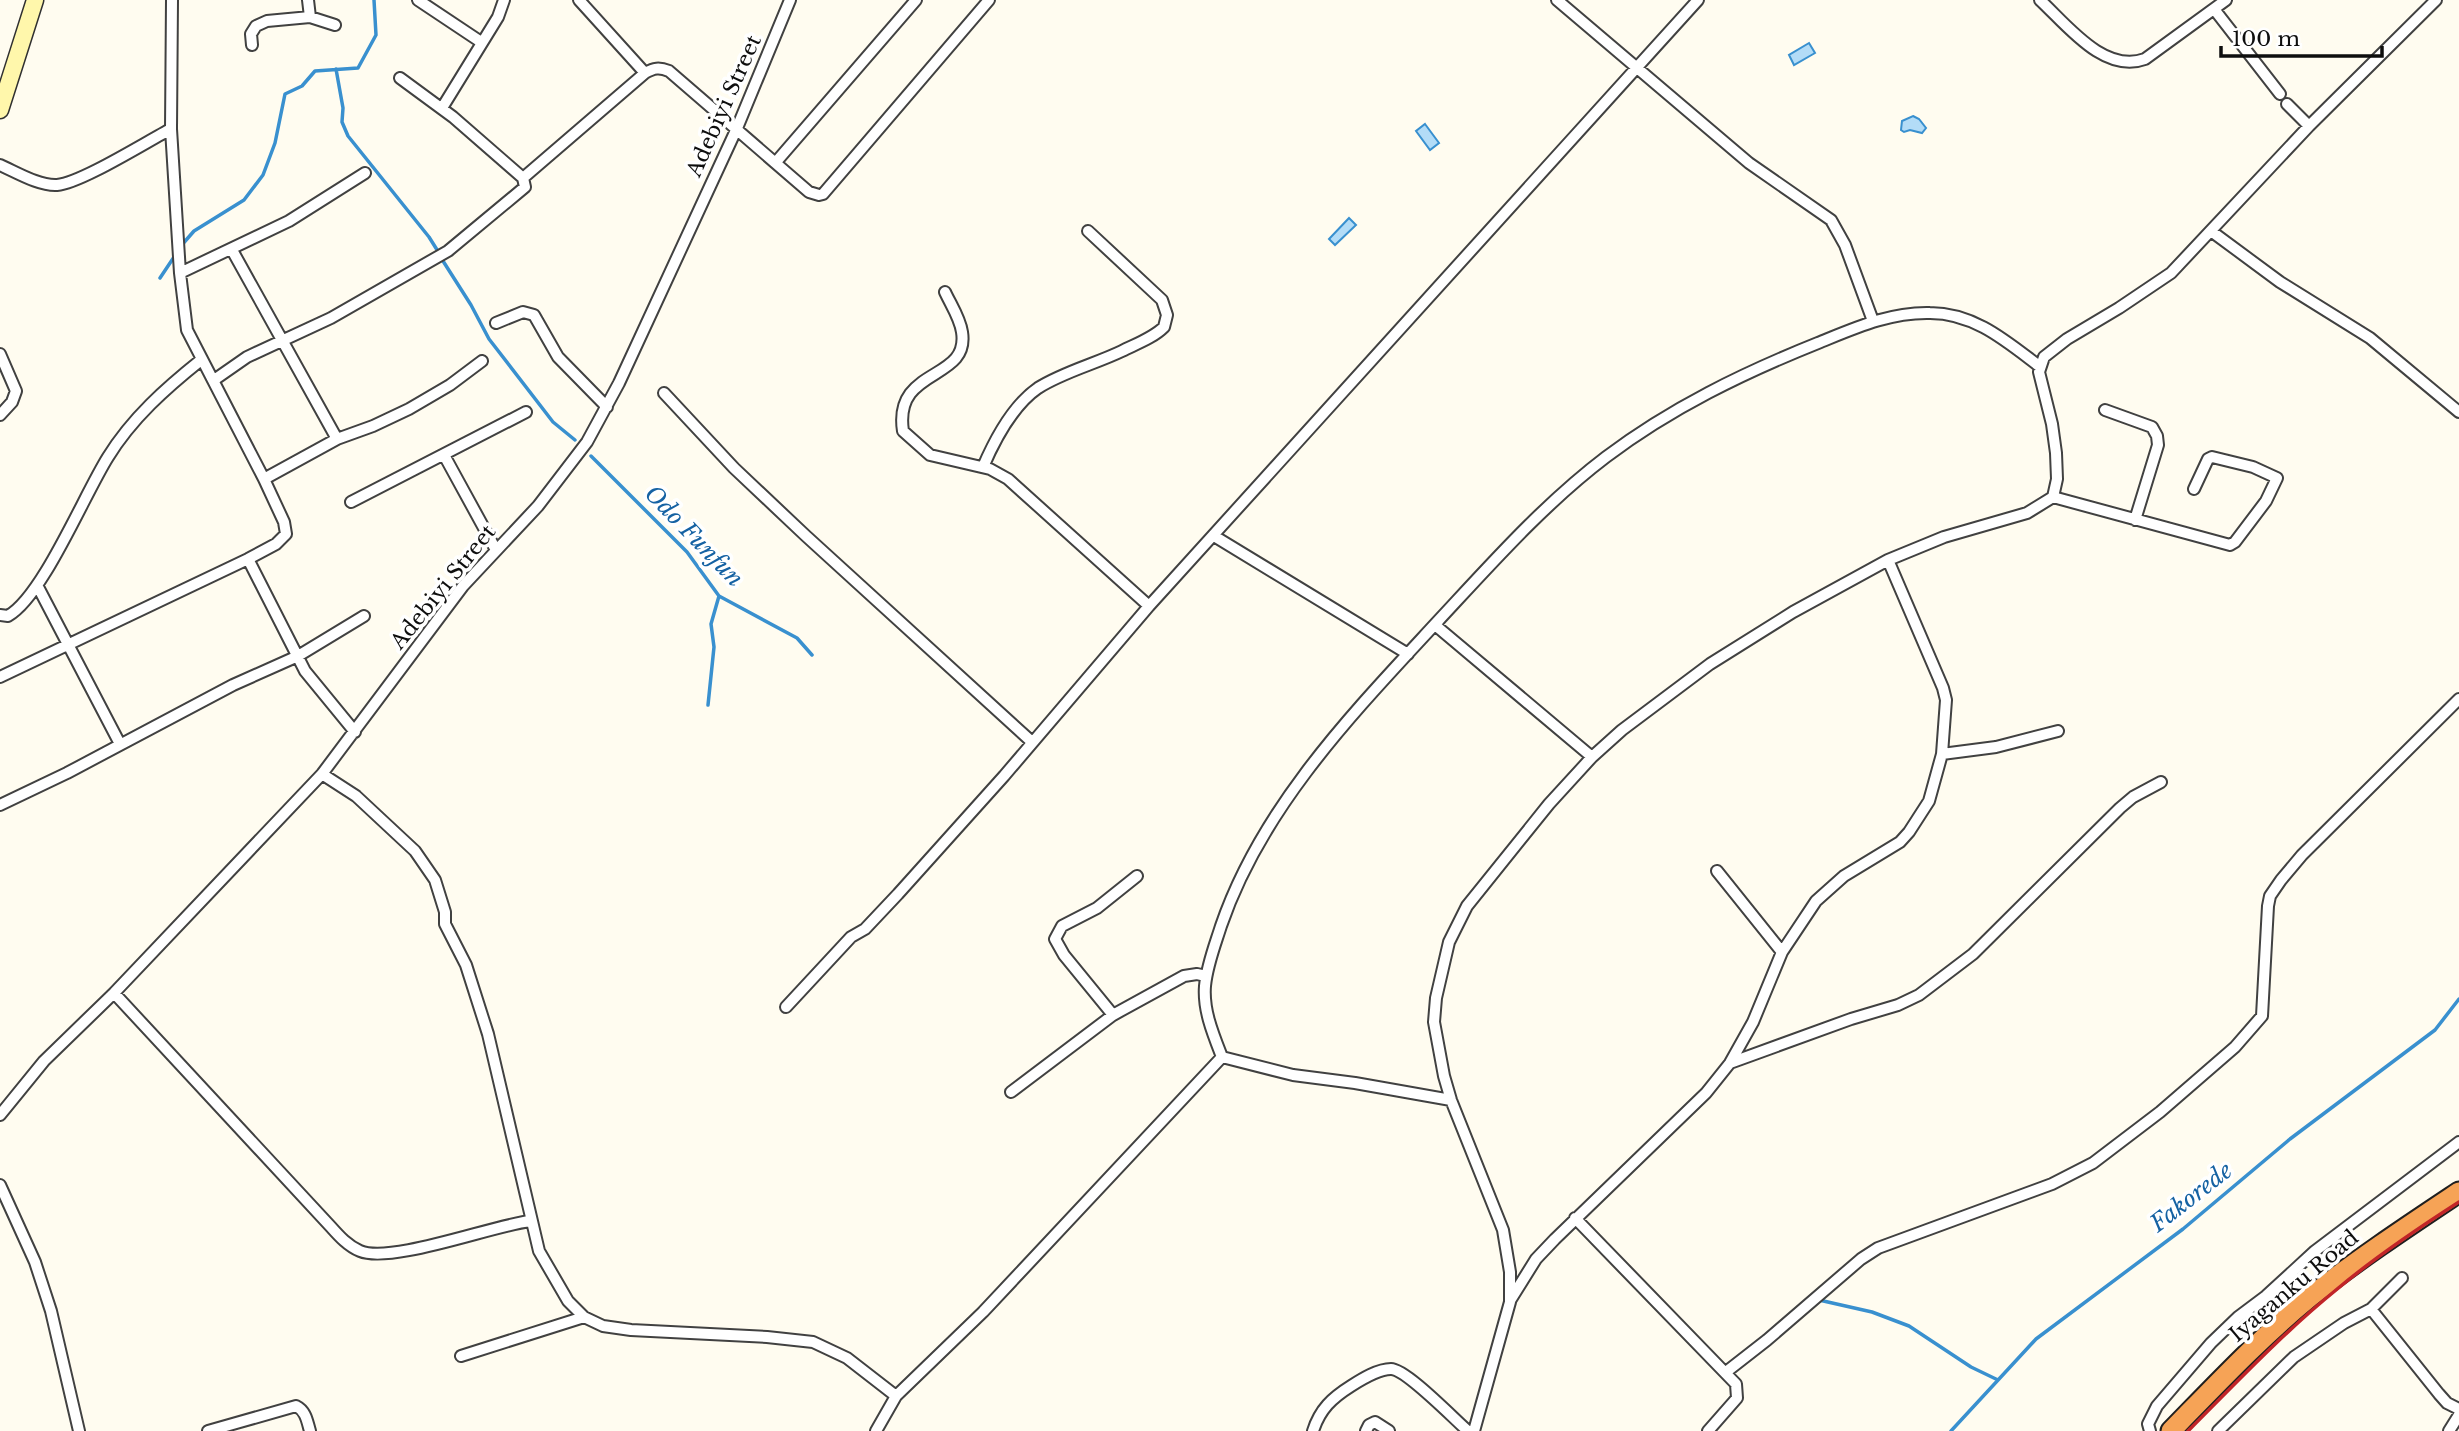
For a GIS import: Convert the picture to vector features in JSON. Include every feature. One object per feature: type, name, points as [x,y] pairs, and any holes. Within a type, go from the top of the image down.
[{"type":"highway","name":"Iyaganku Road","points":[[2171,1431],[2245,1354],[2308,1299],[2383,1242],[2459,1192]]},
{"type":"street","points":[[0,110],[35,0]]},
{"type":"street","points":[[0,677],[248,559],[276,544],[286,534],[284,522],[264,479],[187,331],[180,272],[171,129],[172,0]]},
{"type":"street","points":[[308,0],[310,17]]},
{"type":"street","points":[[418,0],[481,42]]},
{"type":"street","points":[[442,108],[498,17],[504,0]]},
{"type":"street","points":[[579,0],[645,72]]},
{"type":"street","name":"Adebiyi Street","points":[[0,1115],[44,1061],[114,993],[321,775],[463,586],[538,506],[587,442],[607,407],[737,128],[790,0]]},
{"type":"street","points":[[776,162],[916,0]]},
{"type":"street","points":[[523,178],[645,72],[661,67],[737,128],[809,192],[823,194],[989,0]]},
{"type":"street","points":[[1557,0],[1766,177],[1831,220],[1845,245],[1873,321]]},
{"type":"street","points":[[786,1007],[851,937],[865,929],[885,909],[1004,776],[1149,606],[1698,0]]},
{"type":"street","points":[[2040,0],[2095,51],[2118,61],[2134,62],[2145,59],[2226,0]]},
{"type":"street","points":[[1510,1302],[1510,1272],[1503,1230],[1451,1100],[1434,1022],[1436,998],[1449,942],[1467,906],[1549,804],[1592,757],[1622,730],[1723,655],[1793,612],[1888,560],[1944,537],[2027,513],[2053,497],[2057,479],[2056,453],[2039,372],[2039,366],[2051,350],[2171,272],[2309,126],[2436,0]]},
{"type":"street","points":[[2214,9],[2280,94]]},
{"type":"street","points":[[252,45],[251,34],[256,26],[267,21],[310,17],[335,25]]},
{"type":"street","points":[[214,380],[247,357],[331,318],[449,251],[525,187],[523,178],[442,108],[400,78]]},
{"type":"street","points":[[2287,104],[2309,126]]},
{"type":"street","points":[[0,165],[56,185],[75,179],[171,129]]},
{"type":"street","points":[[180,272],[232,250],[313,208],[365,173]]},
{"type":"street","points":[[983,467],[1004,426],[1017,407],[1032,393],[1047,383],[1154,335],[1164,327],[1167,315],[1162,300],[1088,230]]},
{"type":"street","points":[[2211,231],[2280,282],[2370,338],[2459,412]]},
{"type":"street","points":[[232,250],[337,439]]},
{"type":"street","points":[[945,292],[960,324],[962,348],[954,362],[926,378],[909,393],[902,411],[903,431],[930,455],[983,467],[1008,480],[1149,606]]},
{"type":"street","points":[[496,323],[523,312],[534,315],[558,357],[607,407]]},
{"type":"street","points":[[1223,1057],[1205,1003],[1206,976],[1230,900],[1265,829],[1310,768],[1408,654],[1550,505],[1603,459],[1648,427],[1755,368],[1873,321],[1904,314],[1952,315],[1980,325],[2039,366]]},
{"type":"street","points":[[0,354],[16,391],[12,402],[0,415]]},
{"type":"street","points":[[0,615],[8,616],[14,612],[37,585],[108,457],[150,403],[201,360]]},
{"type":"street","points":[[264,479],[337,439],[373,426],[408,408],[450,385],[482,361]]},
{"type":"street","points":[[664,393],[734,468],[1032,742]]},
{"type":"street","points":[[2105,410],[2152,427],[2157,436],[2158,444],[2135,520]]},
{"type":"street","points":[[351,502],[526,412]]},
{"type":"street","points":[[444,456],[496,550]]},
{"type":"street","points":[[2053,497],[2230,545],[2266,501],[2277,478],[2253,467],[2212,457],[2208,459],[2194,489]]},
{"type":"street","points":[[1214,536],[1408,654]]},
{"type":"street","points":[[248,559],[305,671],[355,732]]},
{"type":"street","points":[[1474,1431],[1510,1302],[1536,1259],[1574,1218],[1706,1093],[1730,1063],[1753,1022],[1782,952],[1816,901],[1830,887],[1900,842],[1929,801],[1942,754],[1946,700],[1888,560]]},
{"type":"street","points":[[37,585],[120,744]]},
{"type":"street","points":[[0,805],[233,685],[298,656],[364,616]]},
{"type":"street","points":[[1435,625],[1592,757]]},
{"type":"street","points":[[1726,1372],[1861,1259],[1878,1248],[2052,1185],[2092,1163],[2160,1112],[2235,1046],[2262,1016],[2267,906],[2270,896],[2302,855],[2459,699]]},
{"type":"street","points":[[1942,754],[1996,747],[2059,731]]},
{"type":"street","points":[[321,775],[356,796],[415,850],[435,880],[445,912],[445,924],[470,975],[488,1034],[539,1251],[568,1301],[584,1317],[603,1326],[813,1342],[847,1358],[896,1396]]},
{"type":"street","points":[[1730,1063],[1851,1019],[1898,1005],[1919,995],[1973,954],[2126,802],[2161,782]]},
{"type":"street","points":[[1717,871],[1782,952]]},
{"type":"street","points":[[1113,1015],[1064,955],[1055,939],[1062,926],[1097,908],[1137,876]]},
{"type":"street","points":[[1012,1092],[1113,1015],[1184,976],[1206,976]]},
{"type":"street","points":[[114,993],[331,1227],[348,1244],[360,1251],[371,1254],[402,1252],[530,1220]]},
{"type":"street","points":[[1223,1057],[1293,1074],[1451,1100]]},
{"type":"street","points":[[876,1431],[896,1396],[983,1312],[1223,1057]]},
{"type":"street","points":[[2150,1431],[2148,1424],[2157,1406],[2211,1343],[2238,1317],[2266,1296],[2315,1251],[2459,1142]]},
{"type":"street","points":[[0,1185],[34,1262],[51,1311],[79,1431]]},
{"type":"street","points":[[1574,1218],[1736,1384],[1737,1398],[1707,1431]]},
{"type":"street","points":[[2218,1431],[2294,1357],[2344,1323],[2371,1309],[2402,1278]]},
{"type":"street","points":[[2371,1309],[2439,1394],[2459,1409]]},
{"type":"street","points":[[461,1356],[584,1317]]},
{"type":"street","points":[[1314,1431],[1323,1408],[1339,1394],[1377,1372],[1392,1369],[1406,1375],[1468,1431]]},
{"type":"street","points":[[208,1431],[296,1406],[301,1408],[310,1431]]},
{"type":"street","points":[[2449,1431],[2459,1415]]},
{"type":"street","points":[[1366,1431],[1371,1422],[1375,1422],[1389,1431]]},
{"type":"water","points":[[1809,43],[1815,53],[1794,65],[1789,55]]},
{"type":"water","points":[[1913,116],[1926,128],[1922,133],[1901,130],[1902,121]]},
{"type":"water","points":[[1425,124],[1439,143],[1430,150],[1416,131]]},
{"type":"water","points":[[1349,218],[1356,225],[1335,245],[1329,239]]},
{"type":"waterway","points":[[180,247],[194,231],[244,200],[263,175],[275,143],[285,94],[302,86],[315,71],[358,68],[376,35],[374,0]]},
{"type":"waterway","name":"Odo Funfun","points":[[336,69],[343,108],[342,122],[348,136],[439,253]]},
{"type":"waterway","points":[[160,278],[176,254]]},
{"type":"waterway","name":"Odo Funfun","points":[[443,261],[489,339],[553,422],[575,440]]},
{"type":"waterway","name":"Odo Funfun","points":[[591,456],[687,552],[719,596],[797,638],[812,655]]},
{"type":"waterway","points":[[708,705],[714,647],[711,624],[719,596]]},
{"type":"waterway","name":"Fakorede","points":[[1951,1431],[2036,1339],[2183,1229],[2290,1139],[2435,1030],[2459,999]]},
{"type":"waterway","points":[[1819,1300],[1872,1312],[1909,1326],[1971,1367],[1998,1380]]},
{"type":"railway","points":[[2188,1431],[2316,1306],[2381,1255],[2459,1202]]}]
